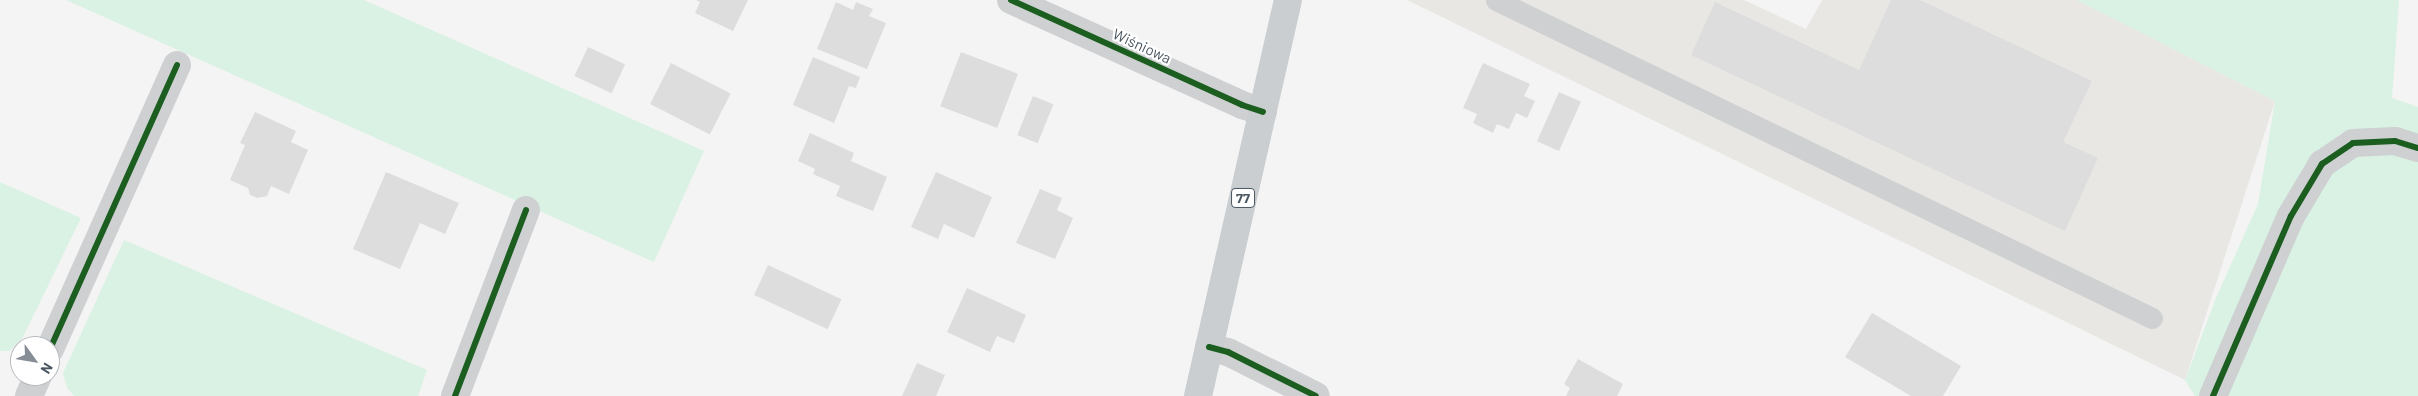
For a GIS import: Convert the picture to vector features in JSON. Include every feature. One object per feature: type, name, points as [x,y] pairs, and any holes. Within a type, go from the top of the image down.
[{"type":"main road","name":"77","points":[[1198,396],[1288,0]]},
{"type":"street","name":"Wiśniowa","points":[[1011,0],[1242,106],[1262,112]]},
{"type":"street","points":[[56,336],[177,65]]},
{"type":"street","points":[[2213,396],[2291,216],[2322,164],[2353,143],[2395,141],[2418,148]]},
{"type":"street","points":[[455,396],[526,210]]},
{"type":"street","points":[[1209,347],[1228,352],[1316,396]]},
{"type":"lane","points":[[1496,0],[2152,318]]},
{"type":"shaded area","points":[[1407,0],[1744,0],[1806,29],[1822,0],[2077,0],[2275,101],[2185,380]]},
{"type":"green space","points":[[66,0],[364,0],[704,151],[654,262]]},
{"type":"green space","points":[[2077,0],[2399,0],[2392,98],[2418,107],[2418,396],[2195,396],[2185,380],[2216,298],[2258,204],[2275,101]]},
{"type":"green space","points":[[0,182],[81,218],[23,336],[10,336],[10,350],[0,351]]},
{"type":"green space","points":[[124,240],[427,370],[418,396],[74,396],[67,388],[63,373]]},
{"type":"building","points":[[696,0],[748,0],[733,31],[695,13],[700,2]]},
{"type":"building","points":[[1891,0],[1920,0],[2092,81],[2063,142],[2098,158],[2065,231],[1691,55],[1715,2],[1859,70]]},
{"type":"building","points":[[836,2],[853,10],[856,2],[873,9],[869,16],[886,23],[867,69],[817,49]]},
{"type":"building","points":[[588,47],[625,64],[612,93],[574,76]]},
{"type":"building","points":[[961,52],[1018,74],[997,128],[940,106]]},
{"type":"building","points":[[813,57],[860,77],[856,88],[849,86],[834,123],[793,105]]},
{"type":"building","points":[[671,63],[731,93],[710,134],[650,104]]},
{"type":"building","points":[[1483,63],[1530,84],[1524,96],[1535,101],[1527,118],[1516,113],[1509,129],[1497,124],[1493,133],[1473,123],[1477,114],[1463,108]]},
{"type":"building","points":[[1559,92],[1581,102],[1559,151],[1537,141]]},
{"type":"building","points":[[1033,96],[1053,104],[1038,143],[1017,135]]},
{"type":"building","points":[[255,112],[296,131],[291,142],[308,150],[289,194],[271,186],[267,196],[257,198],[250,195],[248,188],[230,180],[245,145],[240,143]]},
{"type":"building","points":[[810,133],[854,153],[851,161],[887,177],[873,211],[836,196],[840,186],[813,174],[815,169],[798,161]]},
{"type":"building","points":[[386,172],[459,203],[445,234],[420,223],[400,269],[353,249]]},
{"type":"building","points":[[936,172],[992,197],[974,238],[944,224],[938,239],[911,227]]},
{"type":"building","points":[[1040,189],[1062,198],[1057,210],[1073,218],[1055,259],[1016,243]]},
{"type":"building","points":[[768,265],[841,299],[827,329],[754,295]]},
{"type":"building","points":[[967,288],[1026,315],[1014,343],[997,336],[990,352],[947,332]]},
{"type":"building","points":[[1872,313],[1961,366],[1943,396],[1911,396],[1845,357]]},
{"type":"building","points":[[1578,359],[1623,384],[1617,396],[1566,396],[1570,388],[1564,384]]},
{"type":"building","points":[[917,363],[945,375],[936,396],[902,396]]},
{"type":"cycle path","points":[[1011,0],[1242,105],[1263,112]]},
{"type":"cycle path","points":[[56,336],[177,65]]},
{"type":"cycle path","points":[[2213,396],[2291,216],[2322,164],[2353,143],[2395,141],[2418,148]]},
{"type":"cycle path","points":[[455,396],[526,210]]},
{"type":"cycle path","points":[[1209,347],[1228,352],[1316,396]]}]
